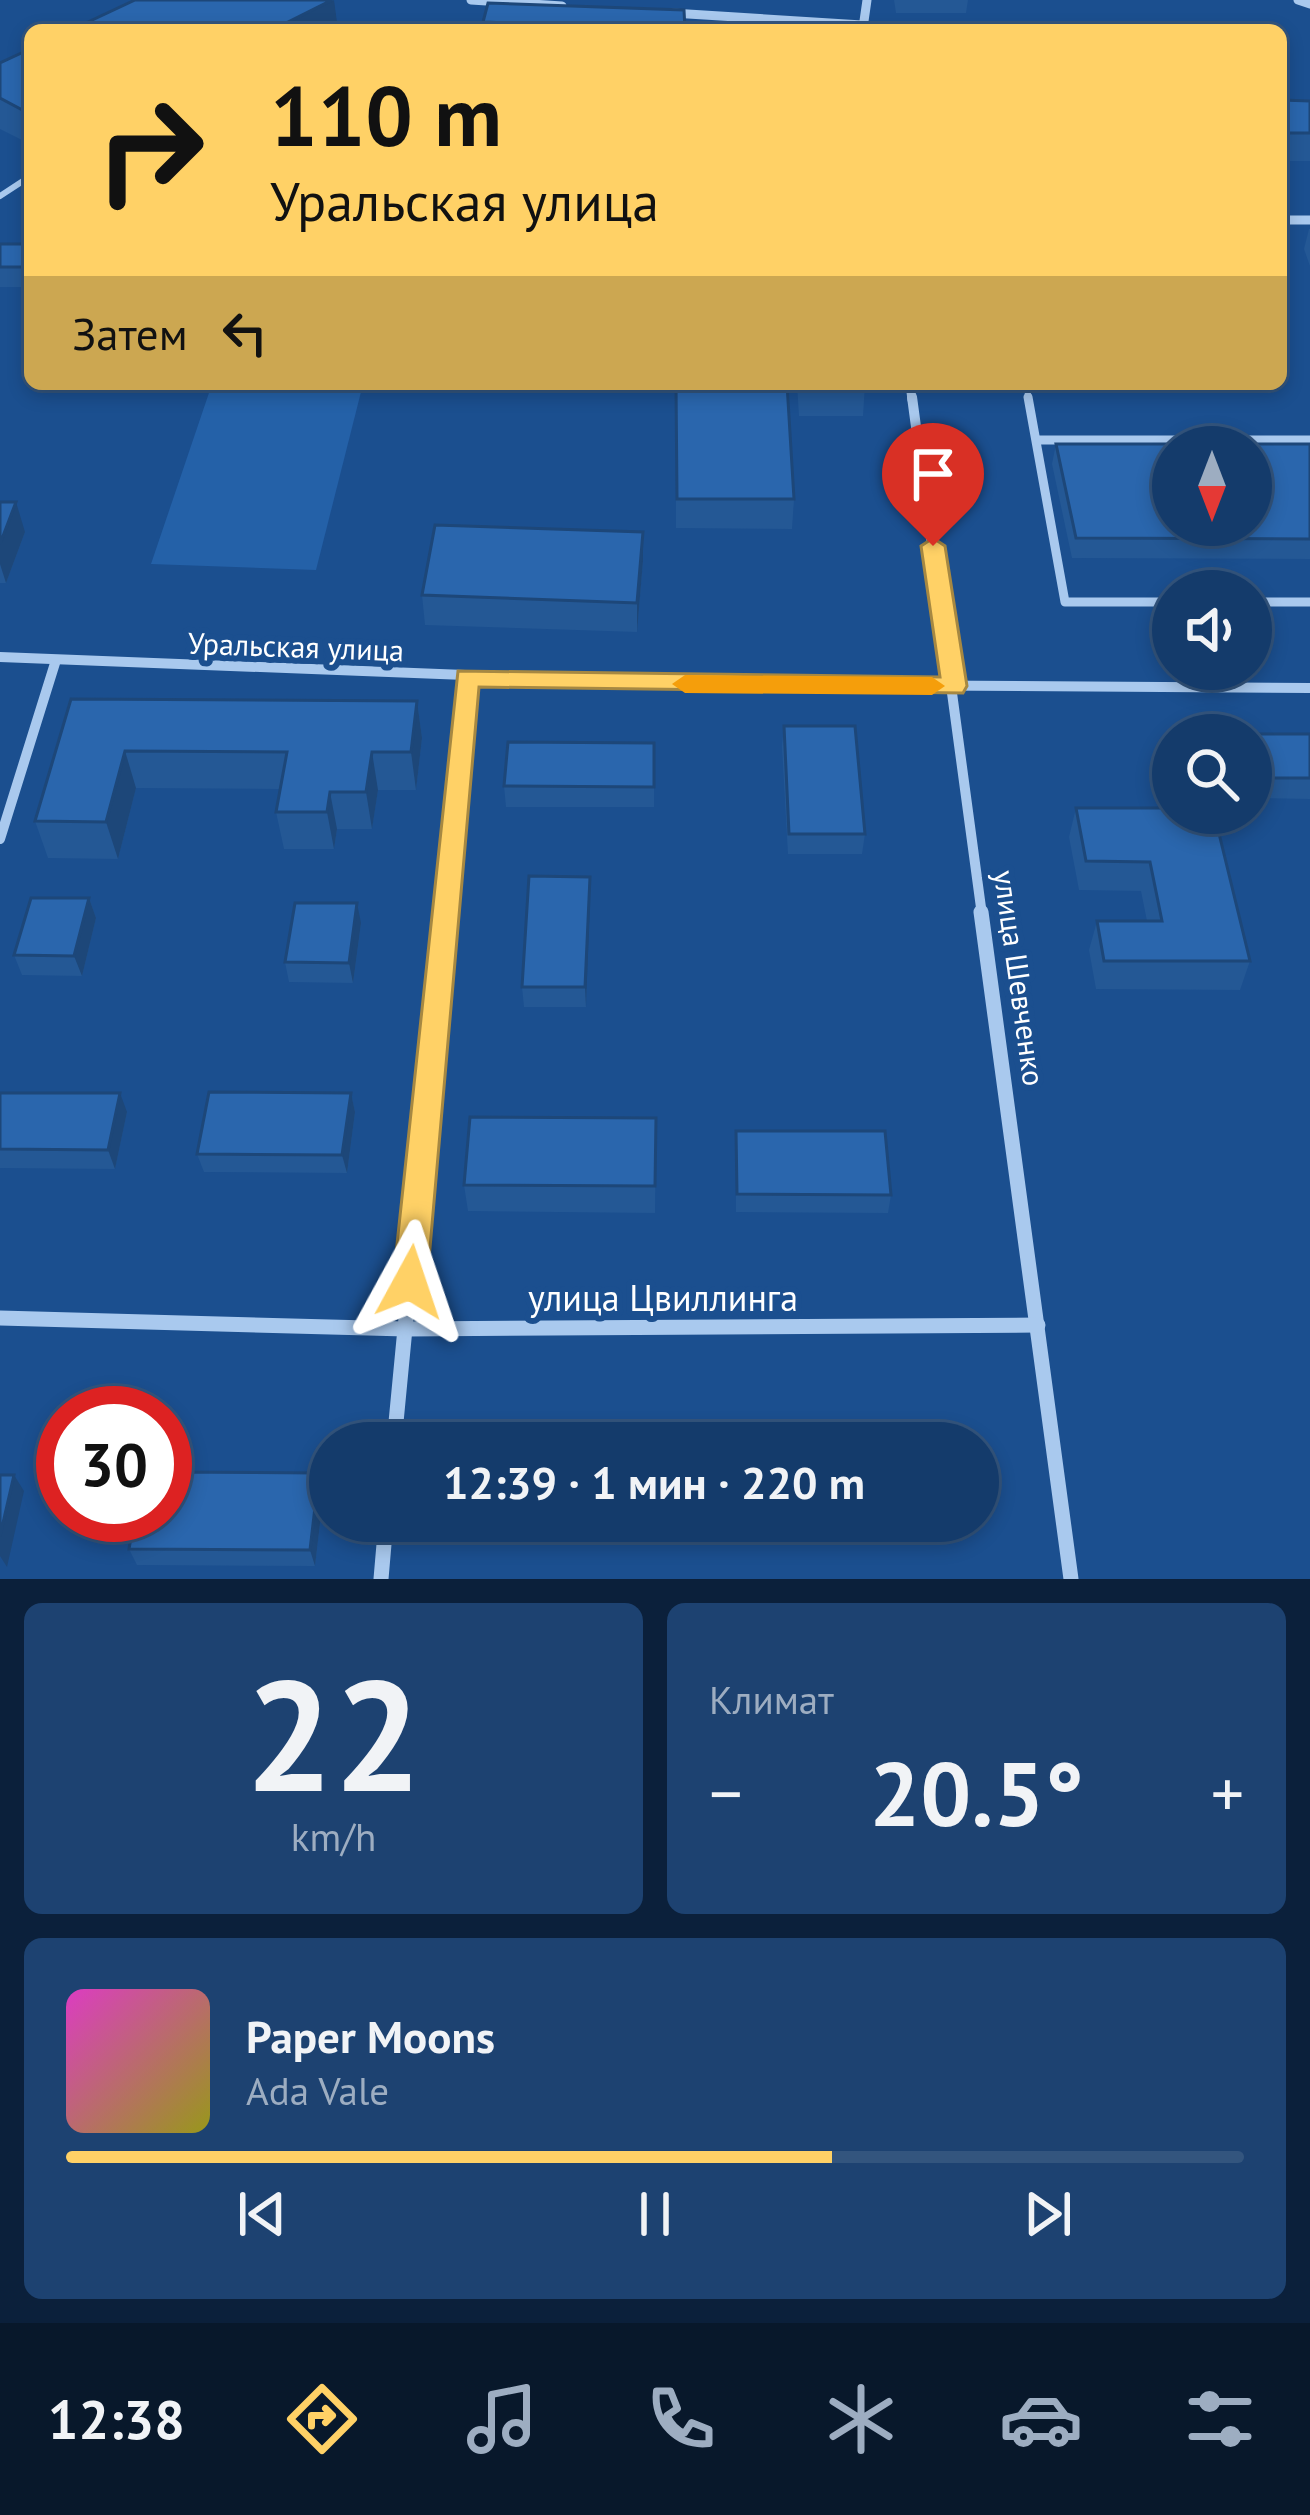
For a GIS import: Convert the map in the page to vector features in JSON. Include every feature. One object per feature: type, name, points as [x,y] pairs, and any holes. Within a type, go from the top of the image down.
[{"type":"street","points":[[471,0],[575,7]]},
{"type":"street","points":[[1298,0],[1310,4]]},
{"type":"street","points":[[661,12],[812,24]]},
{"type":"street","name":"улица Шевченко","points":[[911,390],[1071,1579]]},
{"type":"street","name":"Уральская улица","points":[[0,657],[467,678],[1310,688]]},
{"type":"street","points":[[0,839],[56,660]]},
{"type":"street","points":[[396,1422],[467,678]]},
{"type":"street","name":"улица Цвиллинга","points":[[0,1318],[406,1329],[1039,1325]]},
{"type":"street","points":[[381,1579],[384,1542]]},
{"type":"lane","points":[[1027,390],[1065,602],[1152,602]]},
{"type":"lane","points":[[1037,440],[1310,440]]},
{"type":"lane","points":[[1272,602],[1310,602]]},
{"type":"shaded area","points":[[210,390],[361,390],[316,570],[151,564]]},
{"type":"building","points":[[135,0],[332,0],[284,24],[84,24]]},
{"type":"building","points":[[488,3],[684,10],[685,24],[534,24],[483,22]]},
{"type":"building","points":[[24,52],[24,111],[0,98],[0,63]]},
{"type":"building","points":[[1287,100],[1310,101],[1310,133],[1287,133]]},
{"type":"building","points":[[0,244],[24,244],[24,267],[0,267]]},
{"type":"building","points":[[676,390],[787,390],[794,499],[677,499]]},
{"type":"building","points":[[1056,444],[1152,444],[1152,538],[1076,538]]},
{"type":"building","points":[[1272,444],[1310,444],[1310,539],[1272,539]]},
{"type":"building","points":[[0,502],[16,502],[0,544]]},
{"type":"building","points":[[435,525],[643,532],[637,603],[422,595]]},
{"type":"building","points":[[71,699],[417,701],[411,752],[372,752],[366,792],[330,792],[327,812],[276,812],[287,752],[125,751],[106,822],[35,821]]},
{"type":"building","points":[[784,726],[855,726],[865,834],[789,834]]},
{"type":"building","points":[[1272,734],[1310,734],[1310,778],[1272,778]]},
{"type":"building","points":[[508,742],[654,743],[654,787],[504,786]]},
{"type":"building","points":[[1076,808],[1152,808],[1152,834],[1219,834],[1250,961],[1104,961],[1097,921],[1162,921],[1150,862],[1086,861]]},
{"type":"building","points":[[529,876],[590,877],[585,987],[522,987]]},
{"type":"building","points":[[31,898],[89,898],[74,956],[14,955]]},
{"type":"building","points":[[295,903],[357,903],[349,963],[285,962]]},
{"type":"building","points":[[209,1092],[351,1093],[342,1155],[197,1154]]},
{"type":"building","points":[[0,1093],[120,1093],[108,1150],[0,1149]]},
{"type":"building","points":[[470,1117],[656,1118],[655,1186],[464,1185]]},
{"type":"building","points":[[736,1131],[885,1131],[891,1195],[737,1194]]},
{"type":"building","points":[[192,1472],[309,1473],[310,1550],[129,1549],[130,1542],[192,1542]]},
{"type":"building","points":[[0,1475],[14,1475],[0,1536]]},
{"type":"slow traffic","points":[[685,684],[932,686]]},
{"type":"route","points":[[410,1282],[467,678],[954,686],[933,546]]}]
